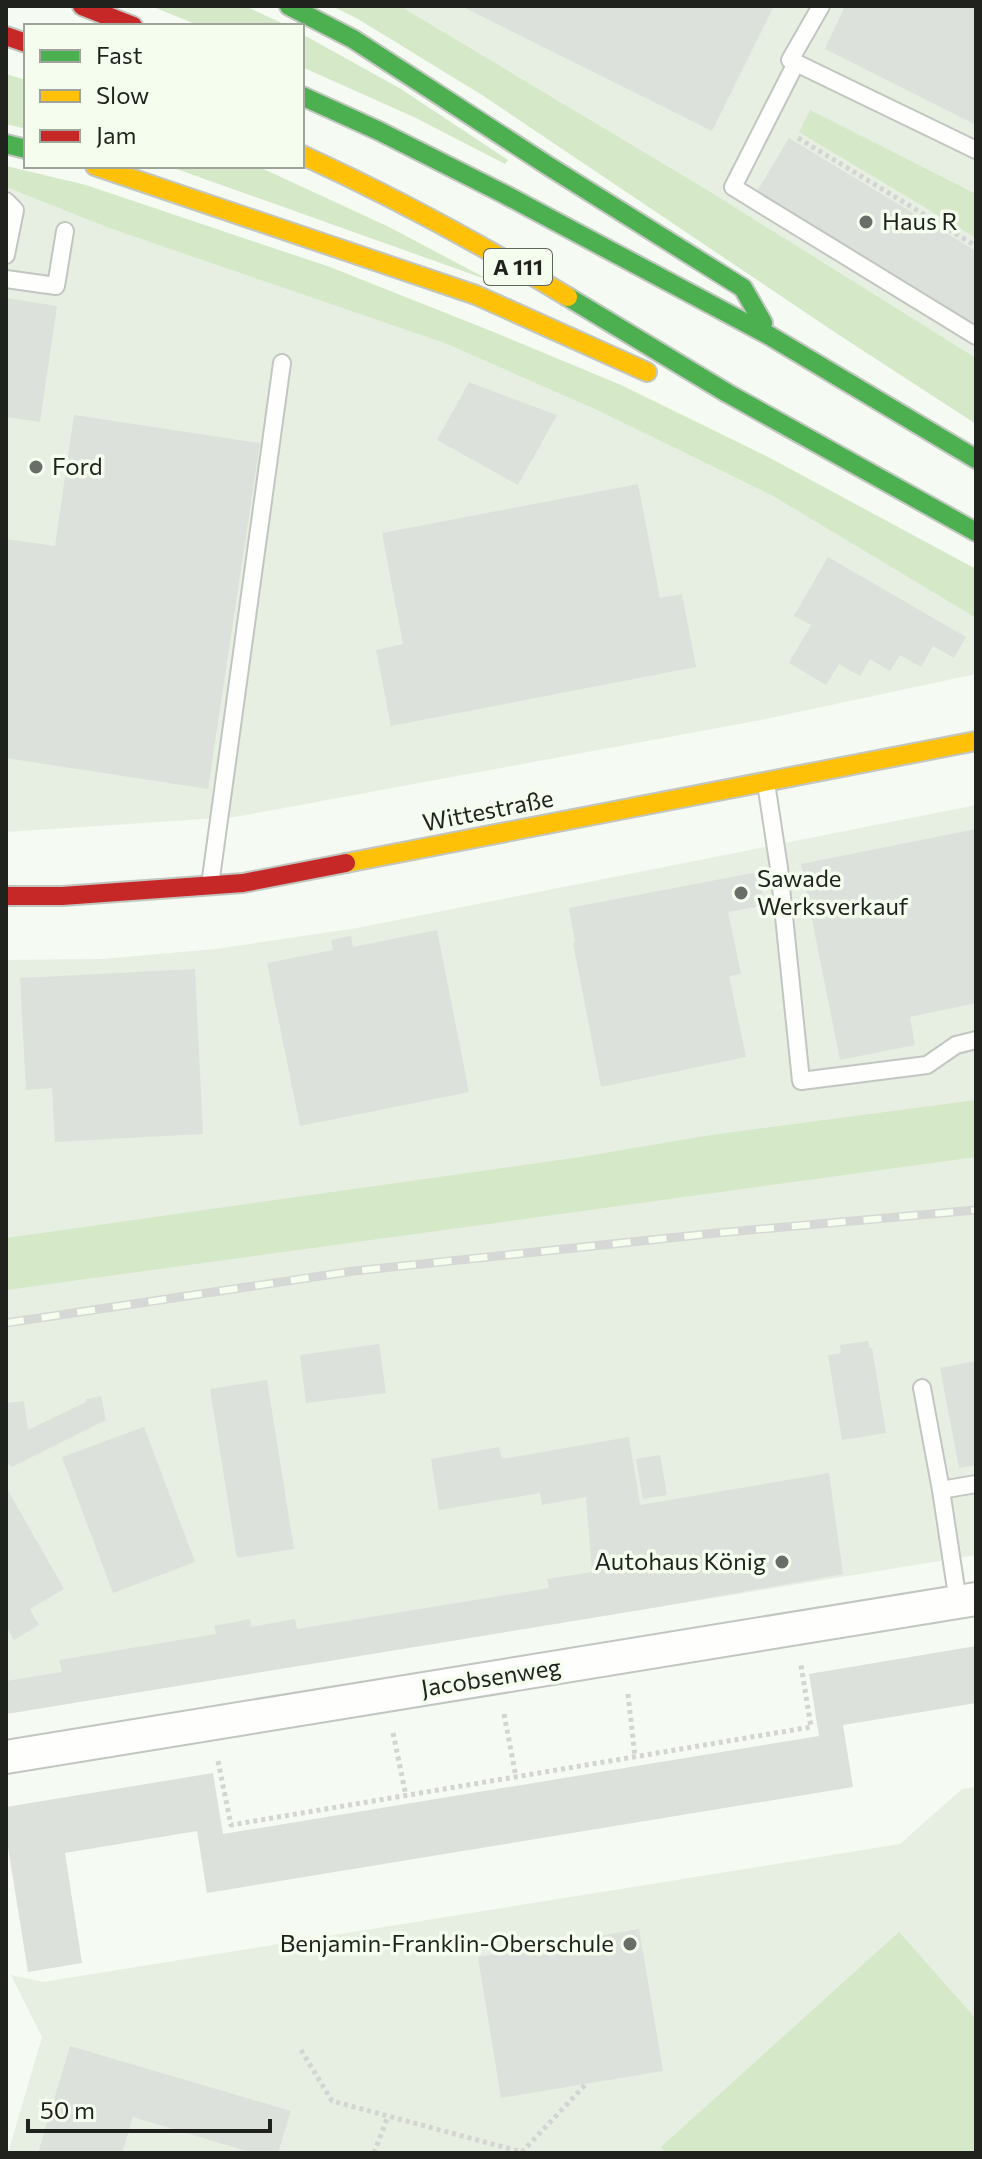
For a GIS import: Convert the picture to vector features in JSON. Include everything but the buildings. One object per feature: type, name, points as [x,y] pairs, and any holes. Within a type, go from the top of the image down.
[{"type":"main road","points":[[82,6],[128,24]]},
{"type":"main road","points":[[289,6],[353,39],[743,288],[770,336]]},
{"type":"main road","name":"A 111","points":[[304,97],[504,194],[770,336],[976,459]]},
{"type":"main road","name":"A 111","points":[[304,156],[485,247],[727,393],[976,532]]},
{"type":"main road","points":[[101,168],[476,295],[676,385],[727,393]]},
{"type":"main road","name":"Wittestraße","points":[[6,896],[62,896],[258,880],[976,741]]},
{"type":"street","name":"Jacobsenweg","points":[[6,1757],[967,1600]]},
{"type":"lane","points":[[821,6],[790,60],[976,150]]},
{"type":"lane","points":[[796,63],[733,187],[976,336]]},
{"type":"lane","points":[[6,201],[15,210],[6,255]]},
{"type":"lane","points":[[6,279],[56,286],[65,231]]},
{"type":"lane","points":[[210,886],[282,363]]},
{"type":"lane","points":[[766,782],[779,868],[801,1081],[927,1065],[956,1045],[976,1040]]},
{"type":"lane","points":[[922,1388],[941,1490],[967,1600]]},
{"type":"lane","points":[[941,1490],[976,1484]]},
{"type":"path","points":[[798,138],[976,246]]},
{"type":"path","points":[[218,1761],[231,1825],[811,1727],[801,1665]]},
{"type":"path","points":[[628,1694],[635,1757]]},
{"type":"path","points":[[504,1714],[516,1777]]},
{"type":"path","points":[[393,1733],[406,1796]]},
{"type":"path","points":[[301,2050],[332,2101],[522,2152],[586,2084]]},
{"type":"path","points":[[374,2153],[388,2116]]},
{"type":"shaded area","points":[[400,6],[976,6],[976,358],[709,191]]},
{"type":"shaded area","points":[[6,187],[109,228],[447,344],[599,411],[773,496],[976,618],[976,674],[761,720],[235,817],[6,832]]},
{"type":"shaded area","points":[[976,805],[976,1555],[6,1714],[6,960],[102,959],[216,949],[357,928]]},
{"type":"shaded area","name":"Benjamin-Franklin-Oberschule","points":[[976,1787],[976,2153],[8,2153],[42,2037],[11,1975],[43,1982],[900,1844],[962,1789]]},
{"type":"green space","points":[[151,6],[245,6],[284,24],[195,24]]},
{"type":"green space","points":[[332,6],[400,6],[709,191],[976,358],[976,424],[482,95]]},
{"type":"green space","points":[[304,35],[401,89],[508,160],[505,164],[416,118],[304,68]]},
{"type":"green space","points":[[6,74],[24,79],[24,128],[6,124]]},
{"type":"green space","points":[[810,110],[976,194],[976,238],[799,132]]},
{"type":"green space","points":[[6,166],[86,185],[330,267],[621,385],[770,458],[976,569],[976,618],[773,496],[599,411],[447,344],[109,228],[6,187]]},
{"type":"green space","points":[[174,168],[261,168],[389,227],[491,281]]},
{"type":"green space","points":[[976,1100],[976,1157],[6,1290],[6,1238],[581,1157],[711,1135]]},
{"type":"green space","points":[[899,1932],[976,2019],[976,2151],[666,2153],[661,2147]]},
{"type":"railway","points":[[6,1323],[354,1271],[976,1210]]},
{"type":"traffic: fast","points":[[289,6],[353,39],[743,288],[763,323]]},
{"type":"traffic: fast","points":[[304,97],[504,194],[770,336],[976,459]]},
{"type":"traffic: fast","points":[[6,144],[24,148]]},
{"type":"traffic: fast","points":[[568,297],[727,393],[976,532]]},
{"type":"traffic: slow","points":[[304,156],[437,222],[568,297]]},
{"type":"traffic: slow","points":[[101,168],[476,295],[647,372]]},
{"type":"traffic: slow","points":[[346,863],[976,741]]},
{"type":"traffic: jam","points":[[82,6],[128,24]]},
{"type":"traffic: jam","points":[[6,36],[24,42]]},
{"type":"traffic: jam","points":[[6,896],[62,896],[243,883],[346,863]]},
{"type":"place","name":"Haus R","points":[[866,222]]},
{"type":"place","name":"Ford","points":[[36,467]]},
{"type":"place","name":"Sawade Werksverkauf","points":[[741,893]]},
{"type":"place","name":"Autohaus König","points":[[782,1562]]},
{"type":"place","name":"Benjamin-Franklin-Oberschule","points":[[630,1944]]}]
